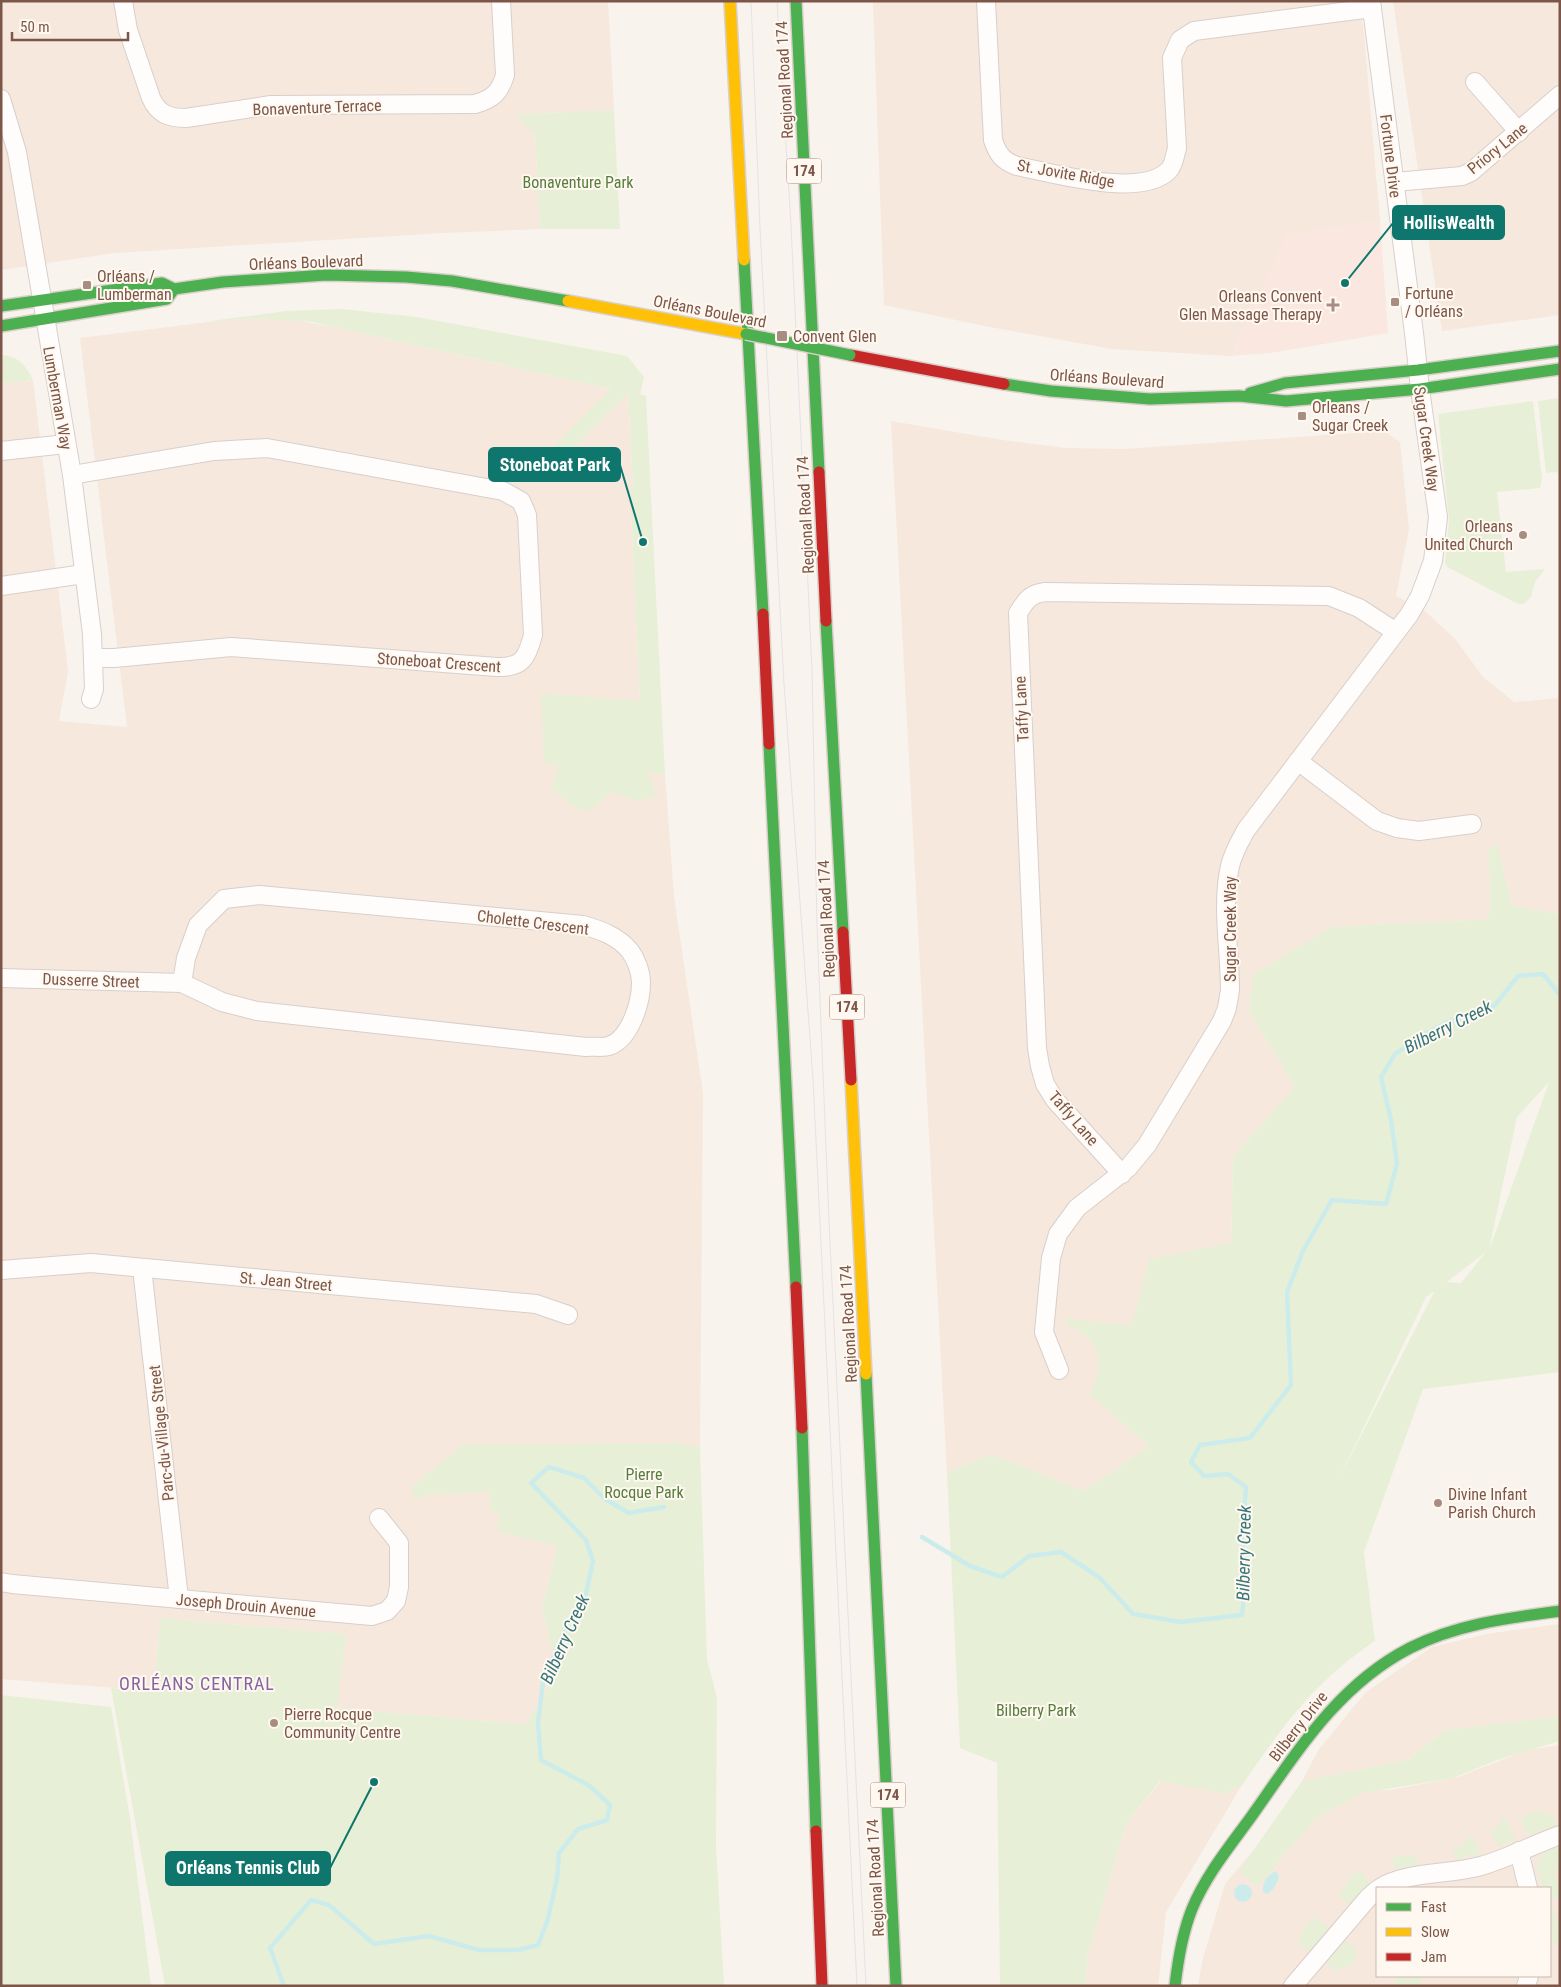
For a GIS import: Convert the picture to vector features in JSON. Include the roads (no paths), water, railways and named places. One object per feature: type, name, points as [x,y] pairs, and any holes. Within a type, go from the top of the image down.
[{"type":"main road","points":[[730,1],[749,340],[797,1305],[821,1986]]},
{"type":"main road","name":"Regional Road 174","points":[[796,1],[819,481],[880,1624],[896,1986]]},
{"type":"main road","name":"Orléans Boulevard","points":[[1,306],[162,283],[174,289],[223,282],[326,274],[406,277],[452,281],[505,289],[707,326],[962,377],[1051,392],[1150,399],[1239,396],[1286,401],[1420,389],[1560,368]]},
{"type":"main road","name":"Orléans Boulevard","points":[[1,326],[167,299],[174,289]]},
{"type":"main road","name":"Orléans Boulevard","points":[[1239,396],[1285,383],[1418,370],[1560,351]]},
{"type":"main road","name":"Bilberry Drive","points":[[1175,1986],[1178,1958],[1186,1924],[1201,1891],[1309,1734],[1346,1693],[1391,1660],[1442,1635],[1465,1627],[1506,1618],[1560,1612]]},
{"type":"street","name":"Bonaventure Terrace","points":[[123,1],[128,30],[150,98],[161,114],[174,118],[186,118],[271,105],[475,104],[488,100],[496,94],[502,85],[505,75],[501,1]]},
{"type":"street","name":"St. Jovite Ridge","points":[[986,1],[993,140],[998,155],[1007,162],[1017,166],[1100,183],[1144,182],[1158,178],[1170,170],[1177,148],[1172,58],[1180,40],[1194,31],[1372,5]]},
{"type":"street","name":"Fortune Drive","points":[[1372,5],[1418,370]]},
{"type":"street","points":[[1476,82],[1519,132]]},
{"type":"street","name":"Priory Lane","points":[[1395,182],[1462,176],[1471,172],[1560,95]]},
{"type":"street","name":"Lumberman Way","points":[[1,99],[7,132],[22,180],[44,320],[72,475],[94,658],[94,689],[91,699]]},
{"type":"street","name":"Sugar Creek Way","points":[[1059,1370],[1044,1332],[1051,1258],[1058,1234],[1077,1208],[1122,1174],[1147,1145],[1222,1021],[1227,1008],[1230,990],[1227,883],[1231,864],[1246,830],[1409,615],[1420,596],[1433,561],[1438,517],[1418,370]]},
{"type":"street","points":[[1,451],[66,444]]},
{"type":"street","name":"Stoneboat Crescent","points":[[72,475],[214,451],[267,448],[502,492],[521,500],[527,515],[533,636],[529,652],[517,665],[497,667],[230,647],[114,658],[94,658]]},
{"type":"street","points":[[1,586],[84,574]]},
{"type":"street","name":"Taffy Lane","points":[[1122,1174],[1055,1100],[1045,1084],[1040,1066],[1037,1038],[1018,613],[1027,598],[1035,593],[1045,592],[1329,596],[1359,608],[1396,632]]},
{"type":"street","points":[[1298,761],[1376,821],[1397,828],[1419,831],[1472,824]]},
{"type":"street","name":"Cholette Crescent","points":[[259,895],[583,925],[601,931],[618,940],[630,951],[637,964],[641,983],[636,1014],[622,1038],[609,1046],[586,1047],[257,1011],[222,1002],[182,983],[186,958],[198,925],[224,899],[259,895]]},
{"type":"street","name":"Dusserre Street","points":[[1,978],[182,983]]},
{"type":"street","name":"St. Jean Street","points":[[1,1270],[91,1264],[142,1268],[536,1304],[568,1315]]},
{"type":"street","name":"Parc-du-Village Street","points":[[142,1268],[179,1599]]},
{"type":"street","name":"Joseph Drouin Avenue","points":[[1,1582],[372,1616],[386,1611],[396,1601],[399,1587],[399,1543],[379,1518]]},
{"type":"street","points":[[1383,1887],[1402,1879],[1454,1872],[1481,1866],[1560,1835]]},
{"type":"street","points":[[1519,1851],[1528,1887]]},
{"type":"street","points":[[1293,1986],[1376,1891]]},
{"type":"water","points":[[1277,1871],[1279,1878],[1274,1888],[1268,1894],[1263,1892],[1263,1885],[1266,1879],[1270,1874]]},
{"type":"water","points":[[1243,1884],[1249,1887],[1252,1893],[1249,1899],[1243,1902],[1237,1899],[1234,1893],[1237,1887]]},
{"type":"waterway","name":"Bilberry Creek","points":[[922,1537],[970,1566],[1002,1577],[1029,1556],[1061,1552],[1099,1577],[1133,1614],[1181,1622],[1242,1615],[1247,1569],[1242,1543],[1246,1487],[1228,1474],[1204,1476],[1191,1462],[1200,1445],[1250,1438],[1291,1385],[1287,1292],[1303,1251],[1332,1200],[1386,1204],[1397,1164],[1391,1120],[1381,1077],[1395,1054],[1425,1034],[1450,1021],[1477,1015],[1495,1005],[1518,976],[1543,974],[1560,995]]},
{"type":"waterway","name":"Bilberry Creek","points":[[284,1986],[270,1948],[311,1900],[329,1905],[374,1944],[429,1936],[479,1950],[518,1950],[538,1945],[547,1922],[557,1879],[559,1853],[578,1829],[607,1820],[610,1805],[590,1786],[541,1760],[538,1723],[543,1682],[562,1637],[586,1594],[593,1561],[586,1540],[531,1483],[549,1467],[584,1478],[605,1499],[629,1513],[664,1507]]},
{"type":"tram line","points":[[751,1],[760,228],[784,684],[813,1079],[857,1986]]},
{"type":"tram line","points":[[777,1],[791,225],[812,670],[817,926],[829,1221],[866,1986]]},
{"type":"place","name":"HollisWealth","points":[[1345,283]]},
{"type":"place","name":"Orléans / Lumberman","points":[[87,285]]},
{"type":"place","name":"Fortune / Orléans","points":[[1395,302]]},
{"type":"place","name":"Orleans Convent Glen Massage Therapy","points":[[1333,305]]},
{"type":"place","name":"Convent Glen","points":[[782,336]]},
{"type":"place","name":"Orleans / Sugar Creek","points":[[1302,416]]},
{"type":"place","name":"Orleans United Church","points":[[1523,535]]},
{"type":"place","name":"Stoneboat Park","points":[[643,542]]},
{"type":"place","name":"Divine Infant Parish Church","points":[[1438,1503]]},
{"type":"place","name":"Pierre Rocque Community Centre","points":[[274,1723]]},
{"type":"place","name":"Orléans Tennis Club","points":[[374,1782]]},
{"type":"district","name":"ORLÉANS CENTRAL","points":[[197,1684]]},
{"type":"park label","name":"Bonaventure Park","points":[[578,182]]},
{"type":"park label","name":"Pierre Rocque Park","points":[[644,1483]]},
{"type":"park label","name":"Bilberry Park","points":[[1036,1710]]}]
